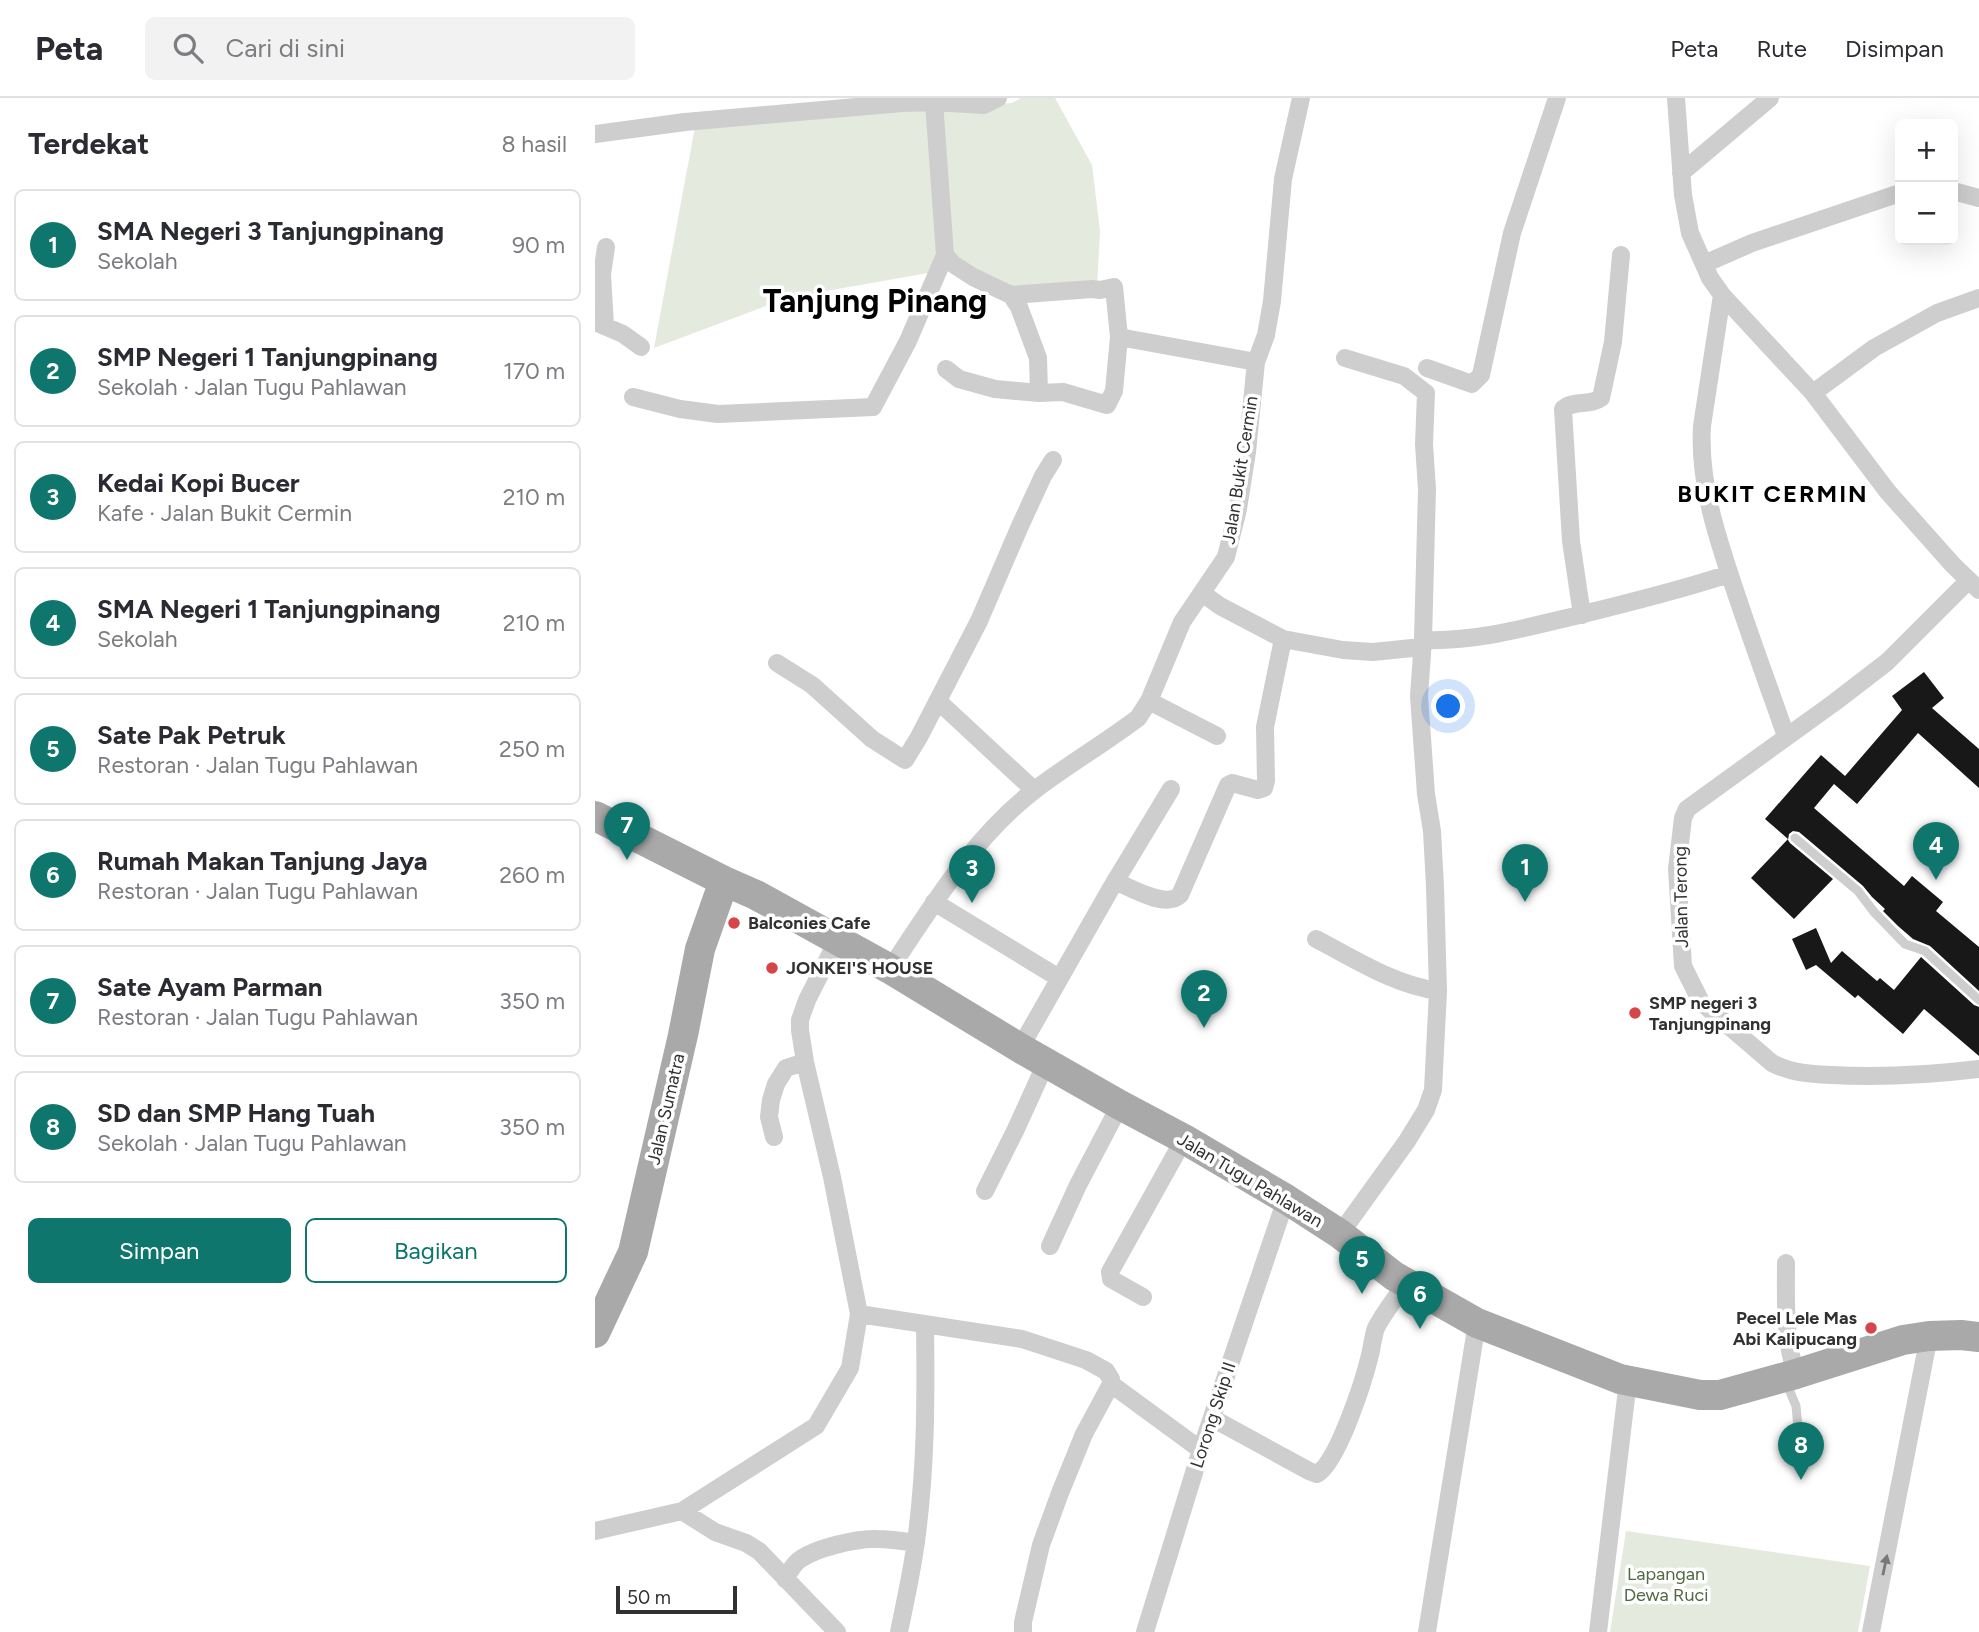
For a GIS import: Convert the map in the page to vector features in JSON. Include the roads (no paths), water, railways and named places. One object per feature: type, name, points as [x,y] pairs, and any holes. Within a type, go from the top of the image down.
[{"type":"main road","name":"Jalan Tugu Pahlawan","points":[[595,816],[756,895],[890,969],[1020,1048],[1286,1199],[1340,1234],[1394,1276],[1477,1323],[1628,1381],[1700,1395],[1720,1395],[1893,1343],[1929,1336],[1979,1337]]},
{"type":"main road","name":"Jalan Sumatra","points":[[595,1332],[633,1252],[700,949],[724,881]]},
{"type":"street","points":[[595,134],[685,122],[934,102],[984,105],[998,98]]},
{"type":"street","name":"Jalan Bukit Cermin","points":[[890,969],[934,902],[996,826],[1034,790],[1138,718],[1149,701],[1182,622],[1226,557],[1238,509],[1247,452],[1256,362],[1266,335],[1272,301],[1283,178],[1301,98]]},
{"type":"street","points":[[1427,368],[1472,384],[1481,375],[1512,233],[1557,98]]},
{"type":"street","points":[[1676,98],[1683,195],[1690,233],[1710,278],[1722,295],[1813,393],[1877,480],[1974,585]]},
{"type":"street","points":[[1681,173],[1770,98]]},
{"type":"street","points":[[633,397],[680,409],[718,414],[873,407],[908,341],[945,255],[934,102]]},
{"type":"street","points":[[1958,192],[1979,198]]},
{"type":"street","points":[[1704,264],[1752,243],[1895,195]]},
{"type":"street","points":[[606,247],[600,324],[623,334],[641,347]]},
{"type":"street","points":[[945,255],[953,264],[973,277],[1011,295],[1114,287],[1119,337],[1114,391],[1107,405],[1063,392],[995,389],[959,379],[946,369]]},
{"type":"street","points":[[1582,615],[1571,541],[1563,409],[1568,405],[1595,402],[1601,398],[1613,342],[1621,256]]},
{"type":"street","points":[[1011,295],[1019,307],[1038,358],[1039,393]]},
{"type":"street","points":[[1722,295],[1702,426],[1703,471],[1729,574],[1786,736]]},
{"type":"street","points":[[1813,393],[1874,348],[1937,313],[1979,298]]},
{"type":"street","points":[[1119,337],[1256,362]]},
{"type":"street","points":[[1340,1234],[1426,1111],[1433,1090],[1438,991],[1432,831],[1426,794],[1419,696],[1427,489],[1424,444],[1426,393],[1404,376],[1346,358]]},
{"type":"street","points":[[777,663],[812,685],[872,738],[905,760],[979,621],[1043,476],[1053,460]]},
{"type":"street","points":[[1202,593],[1283,639],[1343,650],[1373,652],[1534,626],[1685,588],[1729,574]]},
{"type":"street","name":"Jalan Terong","points":[[1974,585],[1887,662],[1687,809],[1682,818],[1677,869],[1683,966],[1701,1002],[1772,1063],[1784,1070],[1804,1073],[1893,1077],[1979,1069]]},
{"type":"street","points":[[1115,881],[1166,901],[1178,898],[1228,785],[1232,783],[1258,790],[1264,788],[1265,727],[1283,639]]},
{"type":"street","points":[[938,701],[1034,790]]},
{"type":"street","points":[[1149,701],[1217,736]]},
{"type":"street","points":[[1020,1048],[1171,789]]},
{"type":"street","points":[[934,902],[1059,978]]},
{"type":"street","points":[[1315,939],[1395,980],[1438,991]]},
{"type":"street","points":[[595,1531],[682,1511],[816,1426],[850,1368],[859,1314],[832,1177],[805,1062],[800,1020],[807,1000],[837,941]]},
{"type":"street","points":[[774,1137],[769,1117],[776,1084],[786,1068],[805,1062]]},
{"type":"street","points":[[985,1192],[1046,1063]]},
{"type":"street","points":[[1050,1246],[1120,1105]]},
{"type":"street","points":[[1143,1297],[1111,1279],[1110,1272],[1184,1139]]},
{"type":"street","name":"Lorong Skip II","points":[[1145,1632],[1201,1450],[1286,1199]]},
{"type":"street","points":[[1786,1263],[1786,1333],[1790,1376]]},
{"type":"street","points":[[1212,1418],[1309,1471],[1321,1473],[1352,1412],[1375,1330],[1406,1282]]},
{"type":"street","points":[[859,1314],[1022,1339],[1086,1360],[1106,1371],[1111,1379],[1111,1384],[1084,1434],[1046,1532],[1035,1568],[1023,1632]]},
{"type":"street","points":[[1427,1632],[1477,1323]]},
{"type":"street","points":[[899,1632],[916,1543],[924,1460],[925,1325]]},
{"type":"street","points":[[1871,1632],[1929,1336]]},
{"type":"street","points":[[1598,1632],[1628,1381]]},
{"type":"street","points":[[1111,1384],[1201,1450]]},
{"type":"street","points":[[682,1511],[715,1532],[746,1543],[759,1551],[838,1632]]},
{"type":"street","points":[[785,1579],[797,1561],[839,1545],[878,1538],[916,1543]]},
{"type":"lane","points":[[1795,838],[1858,891],[1905,944],[1925,951],[1979,1000]]},
{"type":"lane","points":[[1790,1376],[1798,1428]]},
{"type":"place","name":"Sate Ayam Parman","points":[[627,860]]},
{"type":"place","name":"SMA Negeri 1 Tanjungpinang","points":[[1936,880]]},
{"type":"place","name":"SMA Negeri 3 Tanjungpinang","points":[[1525,902]]},
{"type":"place","name":"Kedai Kopi Bucer","points":[[972,903]]},
{"type":"place","name":"Balconies Cafe","points":[[734,923]]},
{"type":"place","name":"JONKEI'S HOUSE","points":[[772,968]]},
{"type":"place","name":"SMP negeri 3 Tanjungpinang","points":[[1635,1013]]},
{"type":"place","name":"SMP Negeri 1 Tanjungpinang","points":[[1204,1028]]},
{"type":"place","name":"Sate Pak Petruk","points":[[1362,1294]]},
{"type":"place","name":"Pecel Lele Mas Abi Kalipucang","points":[[1871,1328]]},
{"type":"place","name":"Rumah Makan Tanjung Jaya","points":[[1420,1329]]},
{"type":"place","name":"SD dan SMP Hang Tuah","points":[[1801,1480]]},
{"type":"district","name":"Tanjung Pinang","points":[[875,301]]},
{"type":"district","name":"BUKIT CERMIN","points":[[1773,494]]},
{"type":"park label","name":"Lapangan Dewa Ruci","points":[[1666,1584]]}]
